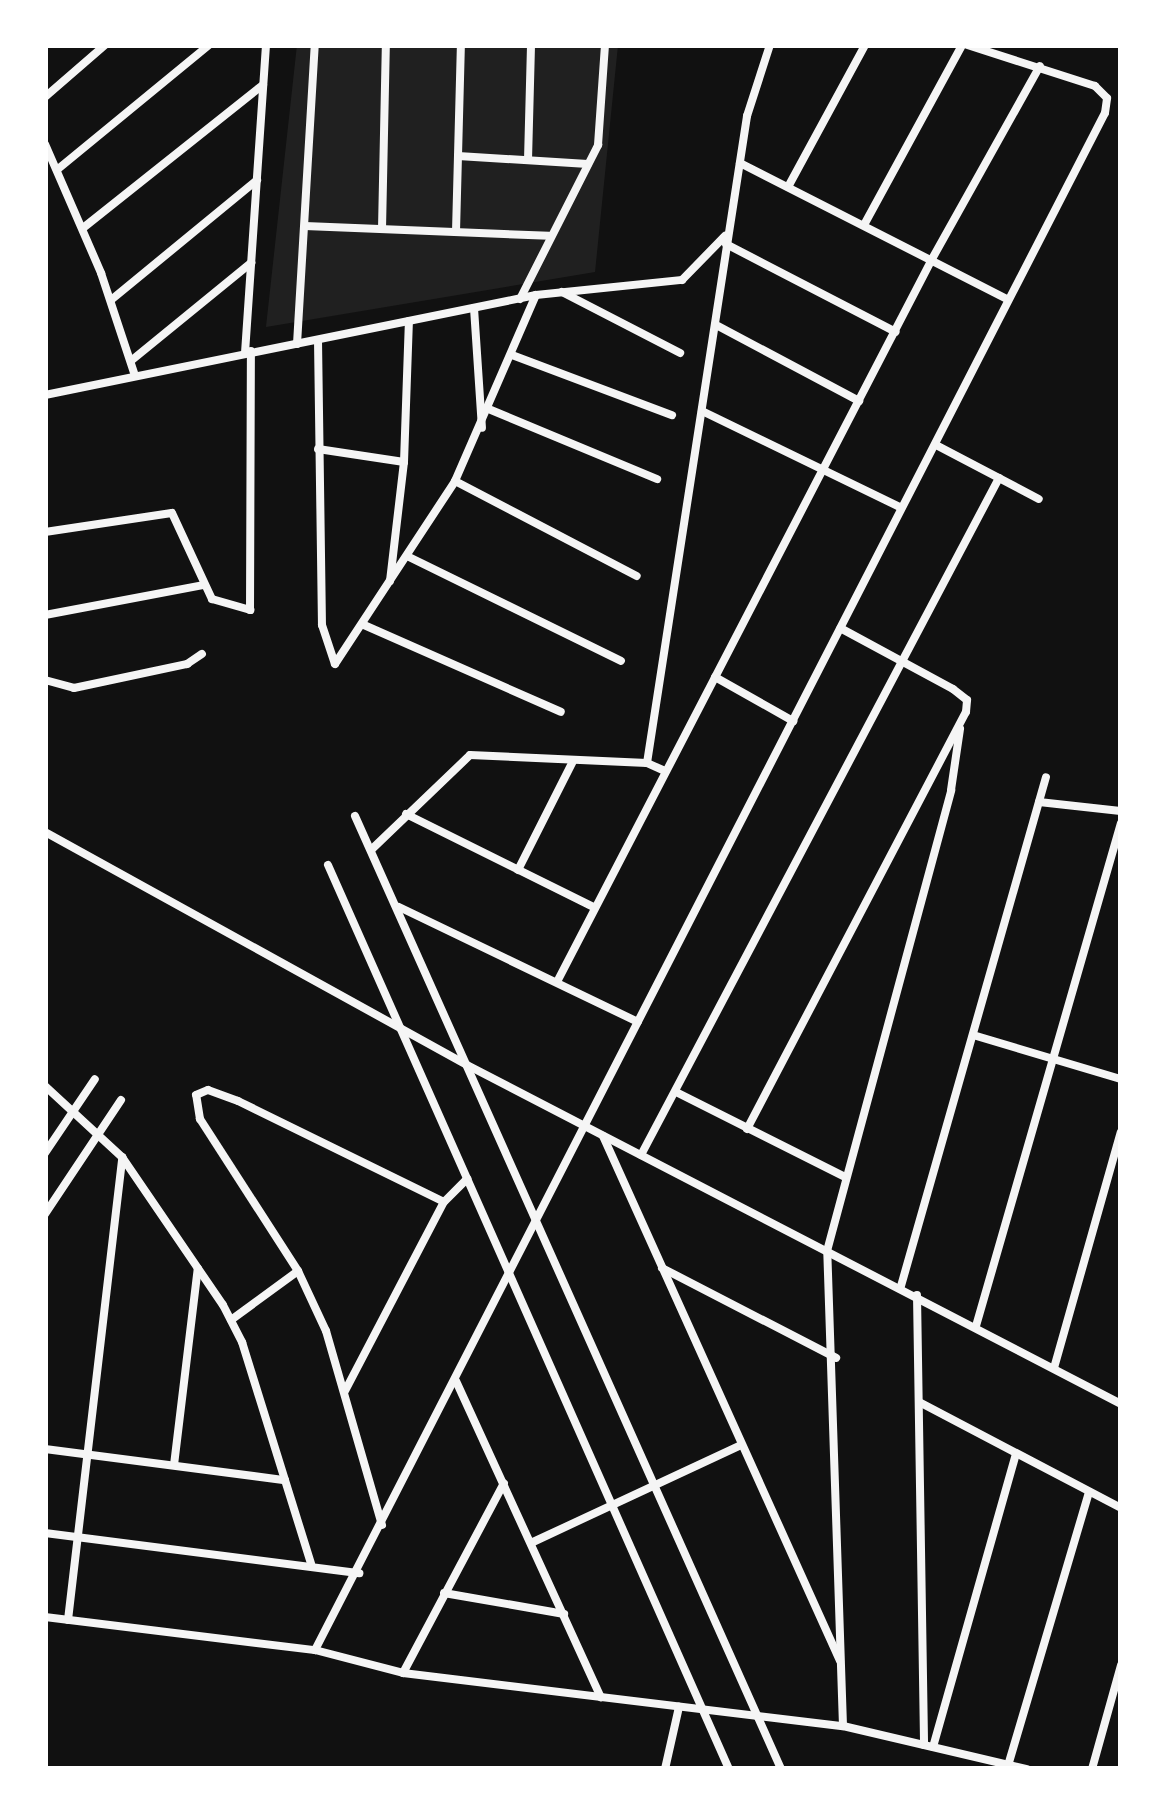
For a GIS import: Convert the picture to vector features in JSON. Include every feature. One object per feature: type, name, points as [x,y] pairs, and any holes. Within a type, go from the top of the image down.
[{"type":"street","points":[[45,97],[105,45]]},
{"type":"street","points":[[58,169],[209,45]]},
{"type":"street","points":[[45,532],[172,513],[212,598],[250,610],[248,352],[266,45]]},
{"type":"street","points":[[297,344],[315,45]]},
{"type":"street","points":[[382,229],[386,45]]},
{"type":"street","points":[[456,232],[461,45]]},
{"type":"street","points":[[528,160],[531,45]]},
{"type":"street","points":[[520,299],[602,128],[605,45]]},
{"type":"street","points":[[647,763],[753,86],[770,45]]},
{"type":"street","points":[[788,187],[866,45]]},
{"type":"street","points":[[316,1650],[1109,103],[1095,86],[964,45],[864,224]]},
{"type":"street","points":[[558,980],[827,469],[932,259],[1040,66]]},
{"type":"street","points":[[83,228],[263,86]]},
{"type":"street","points":[[45,144],[111,300],[135,376]]},
{"type":"street","points":[[458,156],[588,164]]},
{"type":"street","points":[[740,163],[1007,299]]},
{"type":"street","points":[[111,300],[257,180]]},
{"type":"street","points":[[306,226],[549,236]]},
{"type":"street","points":[[45,396],[536,295],[682,280],[727,239]]},
{"type":"street","points":[[727,239],[896,332]]},
{"type":"street","points":[[132,360],[251,263]]},
{"type":"street","points":[[562,292],[680,352]]},
{"type":"street","points":[[318,340],[322,625],[334,664],[364,625],[456,482],[491,410],[536,295]]},
{"type":"street","points":[[474,308],[482,428]]},
{"type":"street","points":[[390,583],[404,462],[409,321]]},
{"type":"street","points":[[718,326],[859,401]]},
{"type":"street","points":[[512,355],[672,415]]},
{"type":"street","points":[[491,410],[657,479]]},
{"type":"street","points":[[702,410],[900,507]]},
{"type":"street","points":[[936,445],[1039,499]]},
{"type":"street","points":[[318,449],[404,462]]},
{"type":"street","points":[[641,1155],[999,478]]},
{"type":"street","points":[[456,482],[637,576]]},
{"type":"street","points":[[409,557],[621,660]]},
{"type":"street","points":[[45,616],[204,585]]},
{"type":"street","points":[[364,625],[561,712]]},
{"type":"street","points":[[840,628],[964,696],[951,790],[828,1251],[836,1358],[843,1726]]},
{"type":"street","points":[[45,680],[84,687],[187,664],[202,654]]},
{"type":"street","points":[[715,677],[792,722]]},
{"type":"street","points":[[748,1129],[960,729]]},
{"type":"street","points":[[371,850],[470,755],[647,763],[665,771]]},
{"type":"street","points":[[518,870],[574,761]]},
{"type":"street","points":[[902,1286],[1046,776]]},
{"type":"street","points":[[1039,802],[1121,811]]},
{"type":"street","points":[[406,814],[593,908]]},
{"type":"street","points":[[355,816],[782,1769]]},
{"type":"street","points":[[976,1326],[1121,823]]},
{"type":"street","points":[[45,832],[403,1031],[902,1286],[1121,1404]]},
{"type":"street","points":[[328,864],[729,1769]]},
{"type":"street","points":[[398,907],[558,980],[638,1022]]},
{"type":"street","points":[[973,1034],[1121,1079]]},
{"type":"street","points":[[45,1154],[95,1078]]},
{"type":"street","points":[[45,1086],[75,1109],[122,1157],[232,1320],[311,1563]]},
{"type":"street","points":[[382,1526],[326,1331],[298,1271],[200,1120],[194,1099],[200,1091],[238,1101],[444,1202]]},
{"type":"street","points":[[676,1092],[845,1177]]},
{"type":"street","points":[[45,1214],[121,1100]]},
{"type":"street","points":[[1054,1368],[1121,1132]]},
{"type":"street","points":[[604,1136],[739,1446],[844,1667]]},
{"type":"street","points":[[68,1620],[122,1157]]},
{"type":"street","points":[[344,1393],[444,1202],[467,1180]]},
{"type":"street","points":[[660,1266],[836,1358]]},
{"type":"street","points":[[174,1465],[198,1268]]},
{"type":"street","points":[[232,1320],[298,1271]]},
{"type":"street","points":[[917,1294],[929,1746]]},
{"type":"street","points":[[456,1380],[601,1697]]},
{"type":"street","points":[[921,1402],[1121,1508]]},
{"type":"street","points":[[533,1542],[739,1446]]},
{"type":"street","points":[[45,1448],[285,1480]]},
{"type":"street","points":[[929,1746],[1016,1453]]},
{"type":"street","points":[[403,1673],[504,1482]]},
{"type":"street","points":[[1008,1766],[1089,1492]]},
{"type":"street","points":[[45,1534],[311,1563],[359,1572]]},
{"type":"street","points":[[444,1593],[564,1614]]},
{"type":"street","points":[[45,1617],[316,1650],[403,1673],[843,1726],[1027,1769]]},
{"type":"street","points":[[1092,1769],[1121,1665]]},
{"type":"street","points":[[665,1769],[679,1707]]},
{"type":"shaded area","points":[[297,45],[618,45],[595,272],[266,327]]}]
